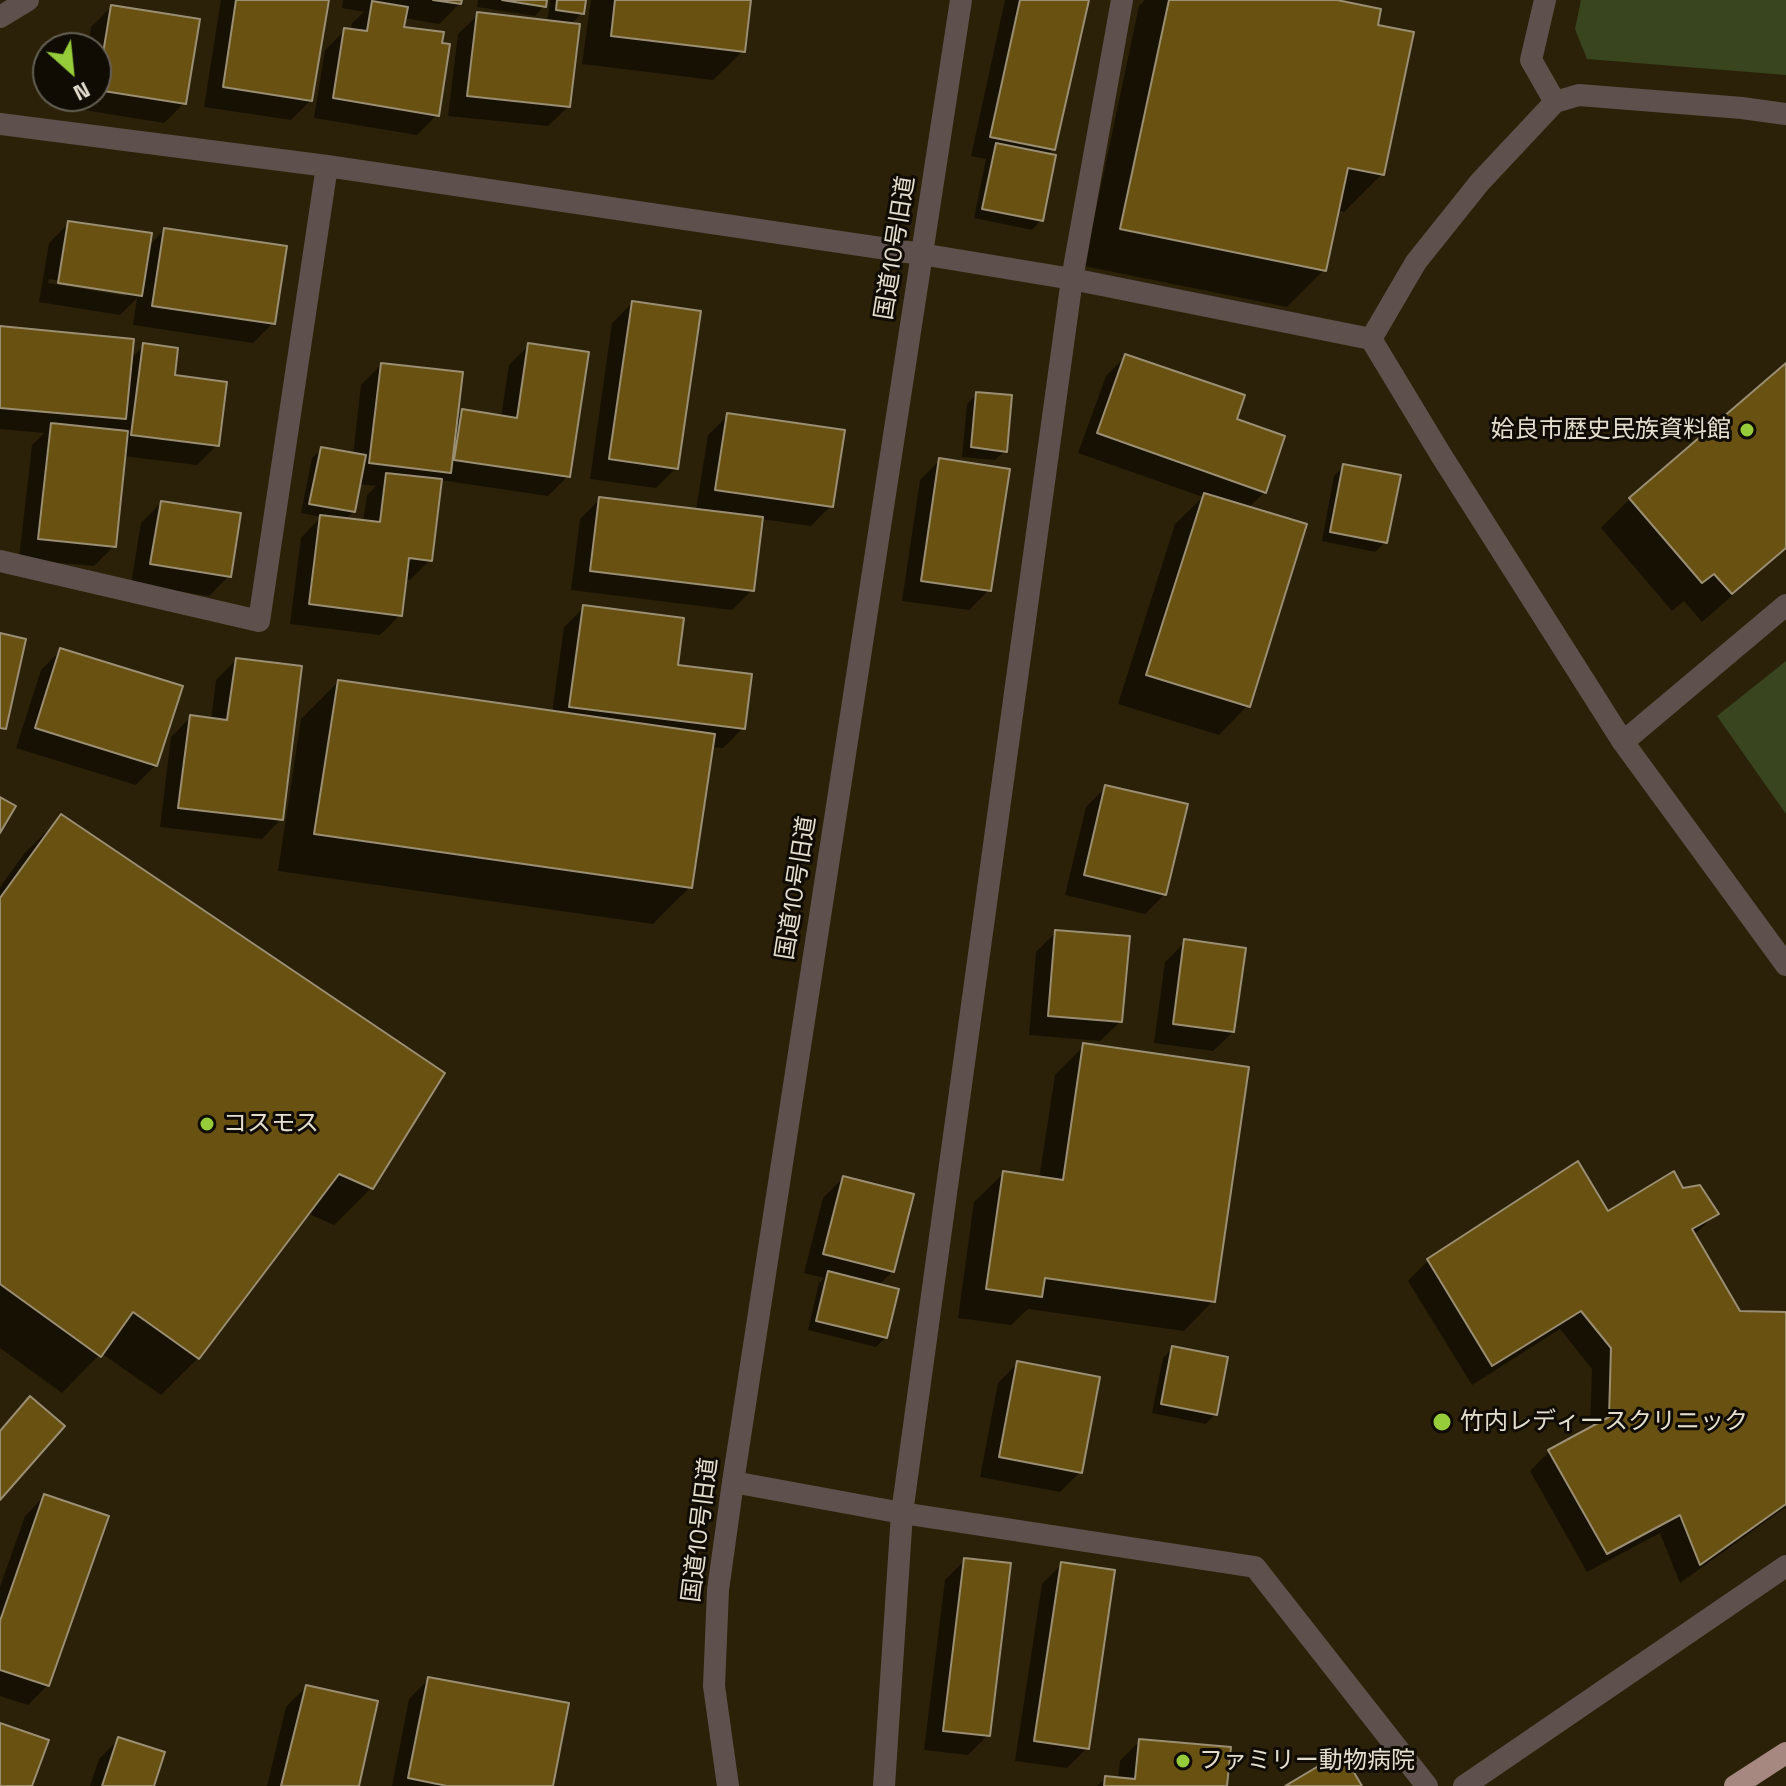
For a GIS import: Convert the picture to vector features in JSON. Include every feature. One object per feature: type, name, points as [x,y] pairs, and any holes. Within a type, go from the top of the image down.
[{"type":"highway","points":[[1735,1786],[1786,1753]]},
{"type":"street","points":[[0,17],[28,0]]},
{"type":"street","name":"国道10号旧道","points":[[728,1786],[714,1686],[718,1590],[961,0]]},
{"type":"street","points":[[884,1786],[902,1513],[1072,279],[1122,0]]},
{"type":"street","points":[[1545,0],[1531,60],[1555,102]]},
{"type":"street","points":[[1371,339],[1416,262],[1480,182],[1555,102],[1579,95],[1786,114]]},
{"type":"street","points":[[0,124],[327,166],[921,254],[1072,279],[1371,339],[1623,742],[1786,965]]},
{"type":"street","points":[[0,561],[259,621],[327,166]]},
{"type":"street","points":[[1623,742],[1786,605]]},
{"type":"street","points":[[733,1482],[902,1513],[1255,1567],[1427,1786]]},
{"type":"street","points":[[1464,1786],[1786,1566]]},
{"type":"green space","points":[[1581,0],[1786,0],[1786,75],[1587,59],[1575,29]]},
{"type":"green space","points":[[1786,661],[1786,814],[1717,716]]},
{"type":"building","points":[[236,0],[329,0],[312,101],[223,87]]},
{"type":"building","points":[[433,0],[462,0],[461,4]]},
{"type":"building","points":[[502,0],[547,0],[546,7]]},
{"type":"building","points":[[557,0],[586,0],[584,14],[556,10]]},
{"type":"building","points":[[615,0],[751,0],[745,52],[611,36]]},
{"type":"building","points":[[1020,0],[1089,0],[1055,150],[990,137]]},
{"type":"building","points":[[1169,0],[1337,0],[1381,9],[1378,25],[1414,32],[1384,175],[1348,168],[1326,271],[1120,229]]},
{"type":"building","points":[[372,1],[408,7],[404,27],[444,32],[442,43],[450,44],[439,116],[333,98],[344,28],[367,31]]},
{"type":"building","points":[[111,5],[200,19],[186,104],[112,92],[112,32],[107,32]]},
{"type":"building","points":[[477,12],[580,24],[570,107],[467,96]]},
{"type":"building","points":[[996,143],[1056,155],[1043,221],[982,209]]},
{"type":"building","points":[[68,221],[152,233],[142,296],[58,283]]},
{"type":"building","points":[[164,228],[287,246],[275,324],[152,306]]},
{"type":"building","points":[[632,301],[701,311],[678,469],[609,459]]},
{"type":"building","points":[[0,326],[134,339],[126,419],[0,408]]},
{"type":"building","points":[[143,343],[178,348],[175,375],[227,382],[219,446],[131,435]]},
{"type":"building","points":[[528,343],[589,352],[570,477],[454,460],[462,409],[517,418]]},
{"type":"building","points":[[1125,354],[1245,395],[1237,419],[1285,436],[1266,493],[1097,433]]},
{"type":"building","points":[[381,363],[463,372],[451,473],[369,463]]},
{"type":"building","name":"姶良市歴史民族資料館","points":[[1786,363],[1786,548],[1732,594],[1714,574],[1702,583],[1629,498]]},
{"type":"building","points":[[976,392],[1012,395],[1007,452],[971,447]]},
{"type":"building","points":[[727,413],[845,430],[833,507],[715,490]]},
{"type":"building","points":[[51,423],[128,431],[116,547],[38,539]]},
{"type":"building","points":[[321,447],[366,455],[355,512],[309,504]]},
{"type":"building","points":[[939,458],[1010,469],[991,591],[921,581]]},
{"type":"building","points":[[1343,464],[1401,475],[1387,543],[1330,532]]},
{"type":"building","points":[[386,473],[442,479],[432,561],[409,558],[402,616],[309,604],[320,515],[380,522]]},
{"type":"building","points":[[1204,493],[1307,524],[1250,707],[1146,675]]},
{"type":"building","points":[[599,497],[763,517],[754,591],[590,571]]},
{"type":"building","points":[[161,501],[241,513],[231,577],[150,564]]},
{"type":"building","points":[[583,605],[684,618],[678,665],[752,674],[745,729],[569,707]]},
{"type":"building","points":[[0,633],[26,639],[6,729],[0,728]]},
{"type":"building","points":[[60,648],[183,686],[157,766],[35,728]]},
{"type":"building","points":[[236,658],[302,666],[283,820],[178,808],[190,715],[227,720]]},
{"type":"building","points":[[338,680],[715,734],[692,888],[314,834]]},
{"type":"building","points":[[1105,785],[1188,804],[1166,895],[1084,875]]},
{"type":"building","points":[[0,797],[16,806],[0,833]]},
{"type":"building","name":"コスモス","points":[[61,814],[445,1073],[373,1189],[339,1174],[199,1359],[133,1312],[101,1357],[0,1284],[0,898]]},
{"type":"building","points":[[1055,930],[1130,936],[1122,1022],[1048,1016]]},
{"type":"building","points":[[1184,939],[1246,948],[1234,1032],[1173,1024]]},
{"type":"building","points":[[1083,1043],[1249,1067],[1215,1302],[1045,1278],[1042,1297],[986,1289],[1003,1171],[1063,1180]]},
{"type":"building","name":"竹内レディースクリニック","points":[[1578,1161],[1608,1211],[1674,1171],[1683,1188],[1700,1185],[1719,1214],[1692,1229],[1740,1311],[1786,1312],[1786,1504],[1700,1565],[1680,1515],[1607,1554],[1548,1450],[1609,1417],[1611,1348],[1581,1311],[1492,1366],[1427,1259]]},
{"type":"building","points":[[843,1176],[914,1194],[894,1272],[823,1254]]},
{"type":"building","points":[[828,1271],[899,1289],[887,1338],[816,1321]]},
{"type":"building","points":[[1172,1346],[1228,1357],[1217,1415],[1161,1404]]},
{"type":"building","points":[[1017,1361],[1100,1377],[1082,1473],[999,1457]]},
{"type":"building","points":[[30,1396],[65,1426],[0,1500],[0,1431]]},
{"type":"building","points":[[44,1494],[109,1516],[49,1686],[0,1670],[0,1621]]},
{"type":"building","points":[[964,1558],[1011,1563],[990,1736],[943,1731]]},
{"type":"building","points":[[1061,1562],[1115,1570],[1089,1749],[1034,1741]]},
{"type":"building","points":[[428,1677],[569,1703],[553,1786],[447,1786],[408,1778]]},
{"type":"building","points":[[306,1685],[378,1701],[359,1786],[281,1786]]},
{"type":"building","points":[[0,1723],[49,1740],[32,1786],[0,1786]]},
{"type":"building","points":[[118,1737],[165,1752],[154,1786],[102,1786]]},
{"type":"building","name":"ファミリー動物病院","points":[[1139,1739],[1231,1747],[1227,1786],[1104,1786],[1105,1776],[1135,1779]]},
{"type":"building","points":[[1342,1752],[1362,1786],[1285,1786]]},
{"type":"place","name":"姶良市歴史民族資料館","points":[[1747,430]]},
{"type":"place","name":"コスモス","points":[[207,1124]]},
{"type":"place","name":"竹内レディースクリニック","points":[[1442,1422]]},
{"type":"place","name":"ファミリー動物病院","points":[[1183,1761]]}]
